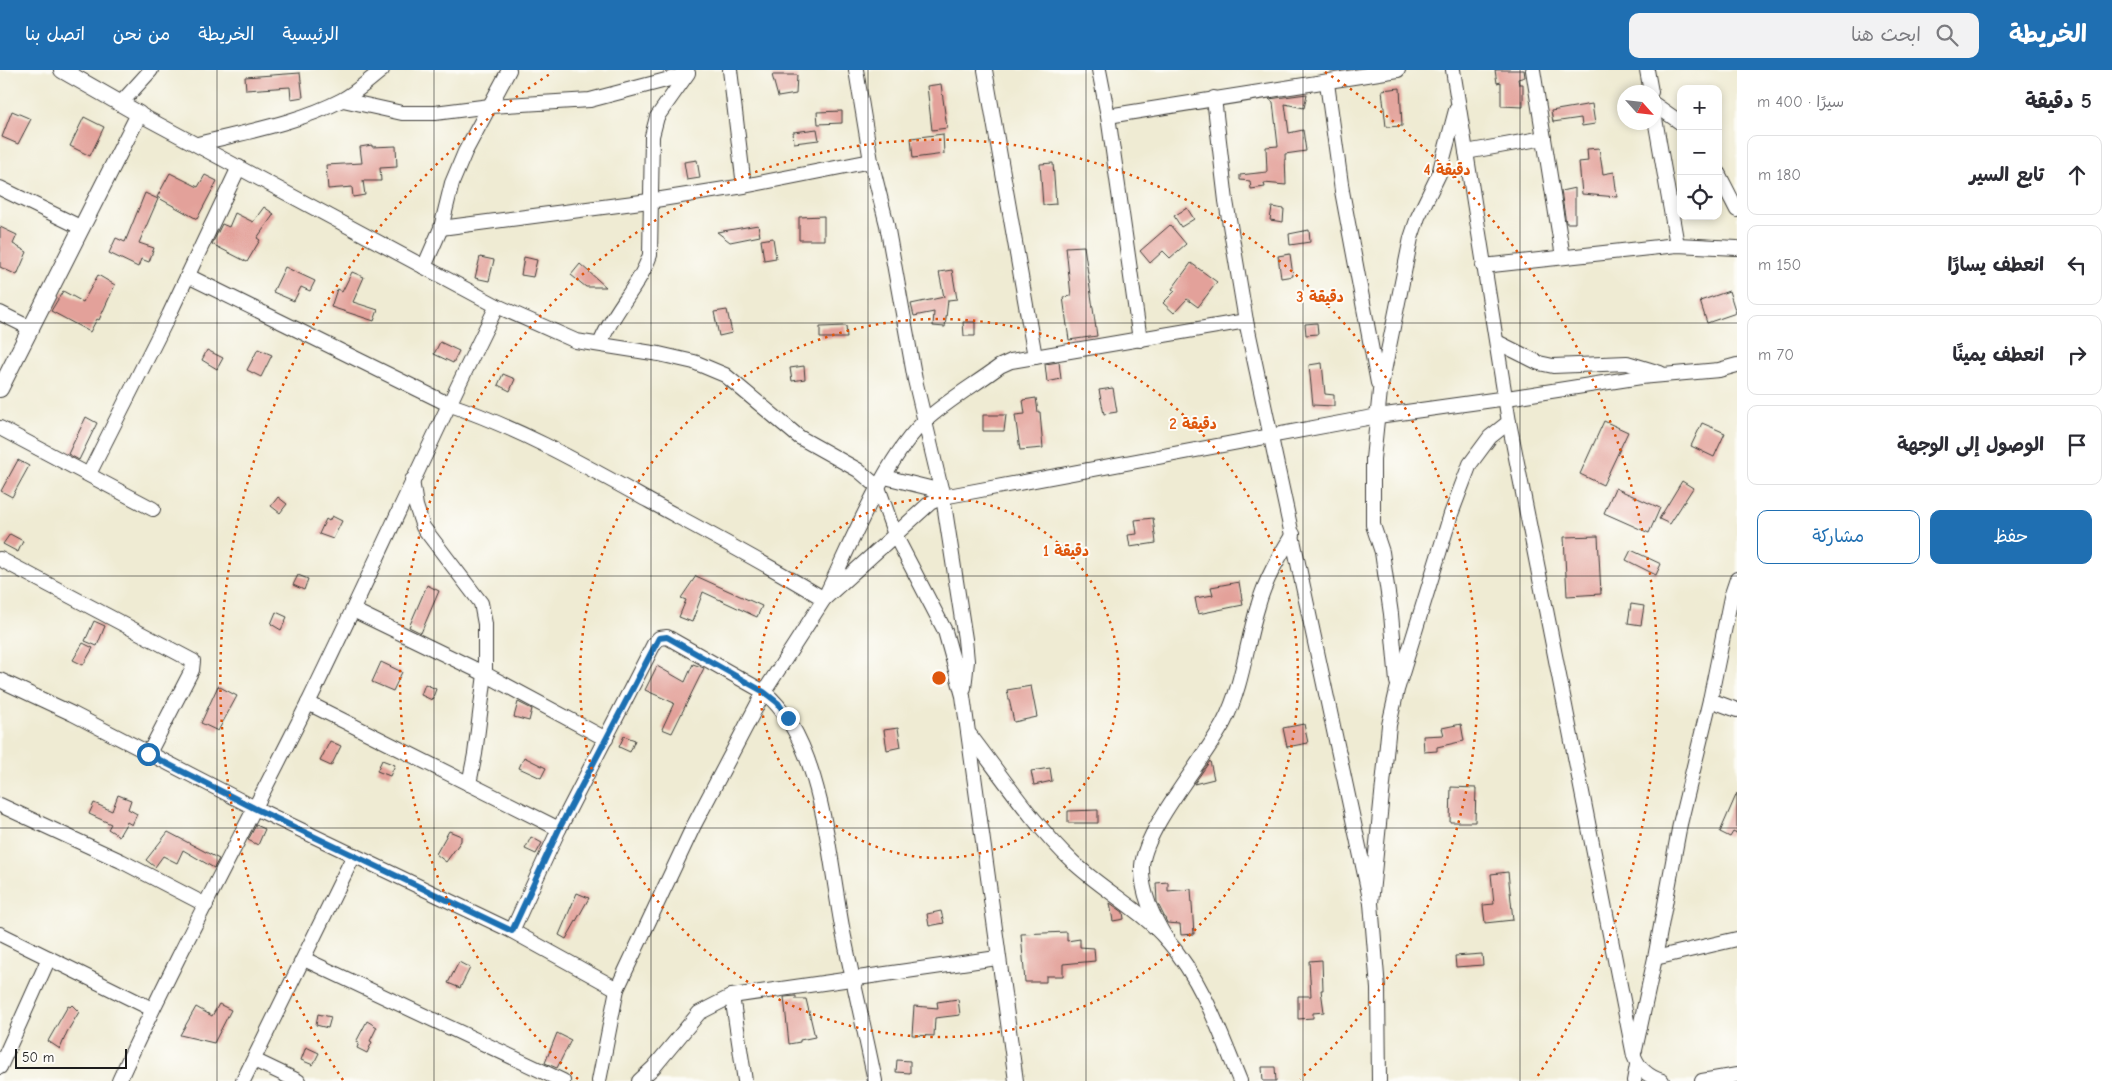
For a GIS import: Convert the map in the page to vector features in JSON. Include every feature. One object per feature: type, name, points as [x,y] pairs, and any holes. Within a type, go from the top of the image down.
[{"type":"street","points":[[62,70],[139,114],[497,306],[576,340],[694,362],[725,375],[800,437],[858,470],[882,482],[943,494],[1271,437],[1378,416],[1507,398],[1584,384],[1719,370],[1737,365]]},
{"type":"street","points":[[135,70],[138,84]]},
{"type":"street","points":[[121,103],[151,70]]},
{"type":"street","points":[[198,144],[282,122],[343,100],[382,70]]},
{"type":"street","points":[[424,267],[441,228],[452,183],[510,70]]},
{"type":"street","points":[[730,70],[744,186]]},
{"type":"street","points":[[856,70],[871,161],[887,225],[915,380],[943,494],[966,639],[967,661],[963,696]]},
{"type":"street","points":[[985,70],[1035,357]]},
{"type":"street","points":[[1099,70],[1108,116],[1140,340]]},
{"type":"street","points":[[1108,116],[1214,98],[1327,83],[1398,70]]},
{"type":"street","points":[[1452,70],[1483,266],[1507,398],[1509,422],[1635,1060],[1646,1073],[1662,1081]]},
{"type":"street","points":[[1533,70],[1563,257]]},
{"type":"street","points":[[1647,70],[1650,85]]},
{"type":"street","points":[[343,100],[402,113],[435,113],[490,106],[590,100],[689,73]]},
{"type":"street","points":[[600,344],[615,314],[645,269],[650,255],[652,136],[656,123],[669,97],[689,73]]},
{"type":"street","points":[[1327,83],[1342,191],[1380,391]]},
{"type":"street","points":[[1214,98],[1226,202],[1246,321],[1372,902],[1378,989],[1379,1081]]},
{"type":"street","points":[[1397,690],[1382,552],[1373,525],[1373,459],[1380,391],[1411,238],[1418,217],[1439,174],[1458,102]]},
{"type":"street","points":[[1662,110],[1677,120]]},
{"type":"street","points":[[0,389],[139,114]]},
{"type":"street","points":[[1657,130],[1677,245]]},
{"type":"street","points":[[1466,152],[1544,138]]},
{"type":"street","points":[[441,228],[650,201],[744,186],[871,161]]},
{"type":"street","points":[[89,474],[188,276],[239,167]]},
{"type":"street","points":[[1719,175],[1737,210]]},
{"type":"street","points":[[0,188],[82,228]]},
{"type":"street","points":[[1483,266],[1677,245],[1737,248]]},
{"type":"street","points":[[188,276],[448,404],[478,414],[549,446],[761,560],[824,599]]},
{"type":"street","points":[[119,1081],[152,1009],[308,703],[448,404],[497,306]]},
{"type":"street","points":[[0,313],[32,329]]},
{"type":"street","points":[[599,1081],[617,989],[693,827],[764,692],[824,599],[882,482],[900,451],[925,420],[1000,366],[1011,361],[1246,321]]},
{"type":"street","points":[[1497,342],[1539,363],[1553,366],[1627,363],[1666,374]]},
{"type":"street","points":[[1372,902],[1389,725],[1397,690],[1451,514],[1470,464],[1490,437],[1509,422]]},
{"type":"street","points":[[0,428],[153,509]]},
{"type":"street","points":[[412,480],[416,506],[423,528],[481,603],[485,624],[485,674],[475,754],[469,784]]},
{"type":"street","points":[[882,482],[896,535],[945,631],[963,696],[997,958],[1016,1081]]},
{"type":"street","points":[[824,599],[930,503],[943,494]]},
{"type":"street","points":[[1240,1081],[1205,997],[1155,920],[1145,895],[1142,865],[1151,839],[1167,809],[1224,722],[1239,685],[1258,606],[1270,574],[1293,534]]},
{"type":"street","points":[[0,559],[193,661],[192,670],[148,754]]},
{"type":"street","points":[[1634,1081],[1635,1060],[1680,824],[1710,700],[1731,597],[1737,580]]},
{"type":"street","points":[[353,610],[485,674],[606,739]]},
{"type":"street","points":[[512,931],[559,829],[659,638],[667,637],[764,692],[778,703],[801,744],[824,819],[832,871],[875,1081]]},
{"type":"street","points":[[0,680],[73,714],[254,808],[512,931],[617,989]]},
{"type":"street","points":[[1710,700],[1737,710]]},
{"type":"street","points":[[308,703],[559,829]]},
{"type":"street","points":[[969,735],[1061,850],[1100,885],[1137,912],[1167,940]]},
{"type":"street","points":[[0,805],[121,861],[206,905]]},
{"type":"street","points":[[243,1081],[354,855]]},
{"type":"street","points":[[0,934],[152,1009]]},
{"type":"street","points":[[1655,958],[1737,939]]},
{"type":"street","points":[[2,1059],[50,958]]},
{"type":"street","points":[[639,1081],[654,1067],[700,1012],[732,996],[997,958]]},
{"type":"street","points":[[304,959],[563,1081]]},
{"type":"street","points":[[732,996],[745,1081]]},
{"type":"street","points":[[254,1060],[298,1081]]},
{"type":"street","points":[[1702,1081],[1732,1077]]},
{"type":"building","points":[[1495,70],[1524,70],[1525,77],[1518,79],[1519,84],[1523,84],[1523,107],[1501,106],[1501,82],[1497,83]]},
{"type":"building","points":[[300,73],[303,97],[291,99],[290,87],[246,90],[245,77]]},
{"type":"building","points":[[772,75],[797,75],[796,94],[778,97]]},
{"type":"building","points":[[941,84],[947,128],[932,130],[927,86]]},
{"type":"building","points":[[1400,88],[1402,126],[1386,127],[1382,90]]},
{"type":"building","points":[[1307,94],[1304,108],[1285,104],[1289,133],[1303,130],[1306,151],[1285,154],[1286,185],[1264,183],[1265,187],[1251,189],[1250,181],[1240,180],[1240,175],[1267,172],[1266,147],[1278,146],[1273,102],[1269,99]]},
{"type":"building","points":[[1592,104],[1595,124],[1582,126],[1581,118],[1553,122],[1551,111]]},
{"type":"building","points":[[12,111],[31,119],[18,144],[2,137]]},
{"type":"building","points":[[842,111],[842,123],[818,124],[817,112]]},
{"type":"building","points":[[84,117],[104,127],[90,156],[70,146]]},
{"type":"building","points":[[817,129],[819,140],[794,143],[793,132]]},
{"type":"building","points":[[943,134],[944,154],[913,158],[911,138]]},
{"type":"building","points":[[372,145],[372,147],[396,146],[397,167],[380,168],[381,181],[363,181],[365,195],[353,197],[352,187],[328,189],[326,165],[362,163],[360,147]]},
{"type":"building","points":[[1599,148],[1603,174],[1614,172],[1617,197],[1582,194],[1579,162],[1588,161],[1587,149]]},
{"type":"building","points":[[697,160],[700,178],[687,180],[684,162]]},
{"type":"building","points":[[1053,163],[1056,204],[1043,205],[1040,164]]},
{"type":"building","points":[[170,173],[198,187],[205,175],[217,181],[197,219],[157,197]]},
{"type":"building","points":[[1575,188],[1575,223],[1566,223],[1561,191]]},
{"type":"building","points":[[145,193],[158,199],[139,243],[154,248],[149,262],[141,259],[138,267],[109,253],[116,238],[125,242]]},
{"type":"building","points":[[264,207],[274,214],[257,238],[260,240],[247,262],[212,244],[222,224],[229,227],[235,213],[253,222]]},
{"type":"building","points":[[1272,207],[1284,209],[1283,222],[1270,220]]},
{"type":"building","points":[[1187,208],[1194,219],[1181,227],[1174,216]]},
{"type":"building","points":[[824,216],[824,240],[799,240],[799,217]]},
{"type":"building","points":[[758,225],[760,236],[730,242],[717,232]]},
{"type":"building","points":[[1170,225],[1186,244],[1170,258],[1163,251],[1150,263],[1140,251]]},
{"type":"building","points":[[0,227],[17,235],[13,244],[27,252],[17,275],[0,267]]},
{"type":"building","points":[[1309,230],[1310,242],[1290,245],[1289,234]]},
{"type":"building","points":[[773,238],[776,258],[764,260],[761,240]]},
{"type":"building","points":[[1084,246],[1097,336],[1069,340],[1063,297],[1071,296],[1066,247]]},
{"type":"building","points":[[1290,254],[1293,276],[1281,278],[1278,256]]},
{"type":"building","points":[[480,257],[494,260],[489,281],[475,278]]},
{"type":"building","points":[[524,257],[537,260],[533,277],[521,275]]},
{"type":"building","points":[[1191,263],[1217,282],[1198,307],[1187,299],[1174,313],[1163,303],[1175,291],[1172,289]]},
{"type":"building","points":[[580,264],[606,287],[586,287],[571,275]]},
{"type":"building","points":[[285,267],[315,281],[310,291],[301,287],[294,301],[273,292]]},
{"type":"building","points":[[952,270],[957,299],[948,300],[945,327],[933,326],[934,312],[914,316],[911,304],[944,297],[939,272]]},
{"type":"building","points":[[352,272],[364,277],[353,302],[378,310],[374,321],[331,307],[337,289],[342,292]]},
{"type":"building","points":[[98,275],[115,285],[99,320],[97,319],[90,332],[51,311],[63,291],[83,302]]},
{"type":"building","points":[[1729,291],[1736,313],[1707,323],[1700,301]]},
{"type":"building","points":[[727,310],[732,333],[719,336],[714,312]]},
{"type":"building","points":[[963,322],[975,322],[975,336],[964,336]]},
{"type":"building","points":[[1317,323],[1318,334],[1306,335],[1305,324]]},
{"type":"building","points":[[846,326],[847,338],[820,338],[820,327]]},
{"type":"building","points":[[440,342],[459,351],[453,363],[434,354]]},
{"type":"building","points":[[258,349],[272,355],[261,377],[247,370]]},
{"type":"building","points":[[207,350],[223,358],[217,369],[202,360]]},
{"type":"building","points":[[1059,362],[1061,379],[1047,382],[1045,364]]},
{"type":"building","points":[[1322,363],[1325,394],[1334,395],[1334,406],[1313,405],[1309,365]]},
{"type":"building","points":[[804,366],[805,379],[792,381],[790,368]]},
{"type":"building","points":[[503,374],[515,379],[510,391],[498,385]]},
{"type":"building","points":[[1113,388],[1117,412],[1104,414],[1099,390]]},
{"type":"building","points":[[1036,398],[1038,412],[1040,412],[1043,448],[1020,450],[1015,415],[1025,414],[1023,400]]},
{"type":"building","points":[[983,415],[1006,415],[1004,431],[983,431]]},
{"type":"building","points":[[86,417],[97,423],[79,460],[68,454]]},
{"type":"building","points":[[1604,421],[1628,432],[1603,485],[1580,474]]},
{"type":"building","points":[[1702,423],[1725,433],[1714,457],[1691,446]]},
{"type":"building","points":[[18,460],[29,466],[12,497],[1,491]]},
{"type":"building","points":[[1682,481],[1693,488],[1670,524],[1659,519]]},
{"type":"building","points":[[1615,488],[1660,508],[1649,533],[1604,513]]},
{"type":"building","points":[[278,497],[287,504],[280,513],[271,506]]},
{"type":"building","points":[[332,516],[342,521],[333,539],[319,534],[326,519],[329,521]]},
{"type":"building","points":[[1153,518],[1156,543],[1130,547],[1128,535],[1137,534],[1135,520]]},
{"type":"building","points":[[10,534],[23,541],[18,552],[3,544]]},
{"type":"building","points":[[1598,536],[1601,594],[1567,596],[1564,537]]},
{"type":"building","points":[[1631,550],[1661,564],[1656,575],[1626,560]]},
{"type":"building","points":[[298,575],[308,579],[304,590],[293,585]]},
{"type":"building","points":[[696,576],[762,606],[757,617],[703,592],[692,622],[679,617],[686,600],[681,598]]},
{"type":"building","points":[[1239,582],[1243,605],[1198,614],[1195,598],[1213,595],[1211,587]]},
{"type":"building","points":[[427,585],[439,591],[421,633],[409,627]]},
{"type":"building","points":[[1631,604],[1644,606],[1641,625],[1628,623]]},
{"type":"building","points":[[276,612],[287,617],[281,630],[271,624]]},
{"type":"building","points":[[94,621],[105,626],[97,646],[85,641]]},
{"type":"building","points":[[83,643],[93,648],[83,665],[73,660]]},
{"type":"building","points":[[381,662],[402,672],[393,691],[372,682]]},
{"type":"building","points":[[693,664],[704,668],[672,733],[662,729],[674,703],[645,690],[657,666],[685,682]]},
{"type":"building","points":[[425,684],[436,689],[432,700],[421,695]]},
{"type":"building","points":[[218,686],[237,696],[218,731],[201,723]]},
{"type":"building","points":[[1031,686],[1037,717],[1014,722],[1007,690]]},
{"type":"building","points":[[518,702],[532,709],[529,721],[514,717]]},
{"type":"building","points":[[1304,724],[1308,743],[1287,747],[1283,728]]},
{"type":"building","points":[[1461,724],[1464,741],[1437,747],[1437,751],[1424,752],[1423,736],[1444,735],[1442,728]]},
{"type":"building","points":[[898,728],[901,747],[887,750],[884,730]]},
{"type":"building","points":[[624,736],[635,740],[630,752],[619,747]]},
{"type":"building","points":[[330,741],[341,746],[331,766],[320,761]]},
{"type":"building","points":[[524,757],[546,768],[541,778],[519,768]]},
{"type":"building","points":[[382,760],[395,765],[390,776],[377,771]]},
{"type":"building","points":[[1210,761],[1214,779],[1194,784],[1198,778]]},
{"type":"building","points":[[1050,768],[1052,781],[1034,785],[1031,771]]},
{"type":"building","points":[[1451,787],[1476,788],[1475,822],[1450,822]]},
{"type":"building","points":[[1737,793],[1737,834],[1733,832],[1730,837],[1720,832]]},
{"type":"building","points":[[118,795],[131,800],[128,809],[137,814],[132,825],[127,822],[119,836],[108,829],[111,824],[89,814],[94,803],[112,811]]},
{"type":"building","points":[[1098,810],[1098,823],[1068,823],[1068,811]]},
{"type":"building","points":[[256,825],[265,829],[258,845],[248,840]]},
{"type":"building","points":[[449,831],[461,836],[461,841],[446,862],[436,854]]},
{"type":"building","points":[[168,832],[219,859],[214,868],[183,850],[177,863],[163,856],[155,867],[146,860]]},
{"type":"building","points":[[531,837],[542,843],[536,854],[525,849]]},
{"type":"building","points":[[1508,872],[1513,920],[1485,923],[1483,905],[1494,904],[1491,874]]},
{"type":"building","points":[[1168,882],[1168,891],[1191,889],[1194,934],[1181,935],[1180,924],[1167,923],[1157,902],[1156,883]]},
{"type":"building","points":[[577,893],[589,898],[566,939],[559,935]]},
{"type":"building","points":[[1110,903],[1123,912],[1124,919],[1113,921]]},
{"type":"building","points":[[941,911],[944,923],[929,926],[927,914]]},
{"type":"building","points":[[1067,932],[1067,941],[1080,939],[1080,947],[1094,948],[1095,961],[1063,964],[1063,976],[1046,976],[1046,982],[1025,982],[1021,934]]},
{"type":"building","points":[[1482,954],[1483,965],[1456,967],[1455,956]]},
{"type":"building","points":[[1322,960],[1323,990],[1321,990],[1324,1012],[1313,1013],[1313,1018],[1298,1019],[1298,996],[1311,996],[1309,961]]},
{"type":"building","points":[[459,962],[470,968],[460,988],[448,983]]},
{"type":"building","points":[[796,996],[796,999],[806,999],[815,1037],[789,1044],[784,997]]},
{"type":"building","points":[[958,999],[960,1015],[935,1018],[934,1036],[912,1035],[914,1006],[938,1008],[937,1002]]},
{"type":"building","points":[[219,1004],[231,1010],[214,1043],[180,1035],[196,1007],[212,1016]]},
{"type":"building","points":[[72,1005],[79,1012],[67,1032],[60,1049],[48,1041],[68,1006]]},
{"type":"building","points":[[318,1014],[331,1017],[328,1028],[316,1025]]},
{"type":"building","points":[[367,1021],[377,1027],[370,1041],[372,1042],[367,1053],[357,1048],[359,1043],[356,1042]]},
{"type":"building","points":[[557,1033],[571,1040],[557,1068],[545,1063]]},
{"type":"building","points":[[306,1047],[319,1053],[313,1065],[301,1060]]},
{"type":"building","points":[[897,1060],[910,1061],[910,1073],[896,1072]]},
{"type":"building","points":[[1262,1067],[1275,1067],[1276,1081],[1263,1081]]},
{"type":"route","points":[[148,754],[254,808],[512,931],[559,829],[654,644],[659,638],[667,637],[764,692],[778,703],[788,718]]}]
